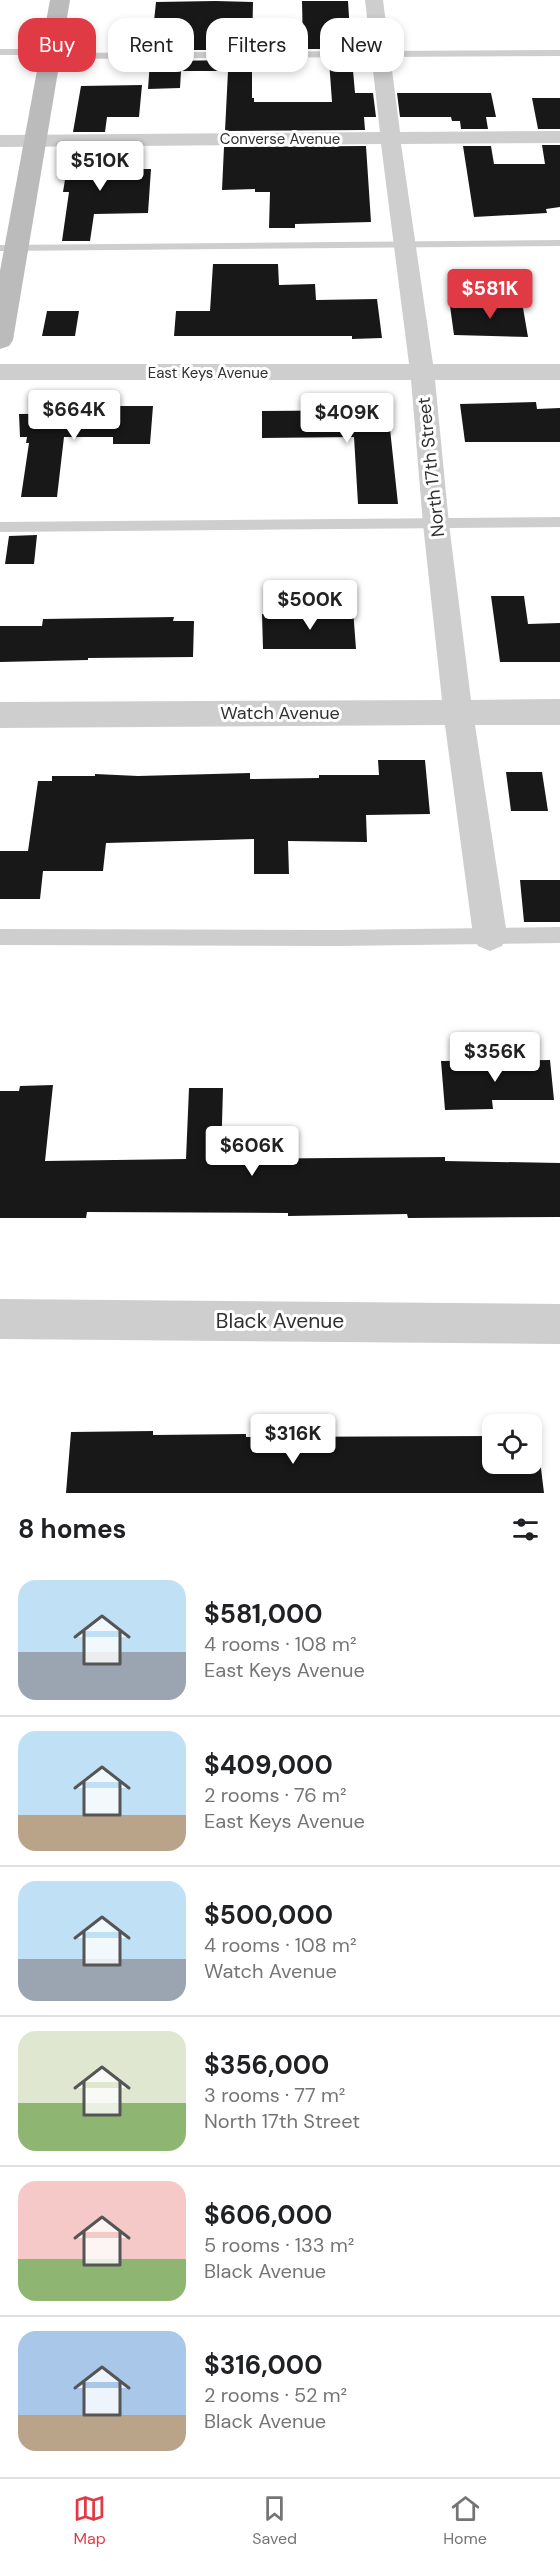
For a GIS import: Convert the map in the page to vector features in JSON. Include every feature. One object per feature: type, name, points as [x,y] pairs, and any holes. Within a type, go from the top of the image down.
[{"type":"street","points":[[57,18],[60,0]]},
{"type":"street","name":"North 17th Street","points":[[374,0],[376,18]]},
{"type":"street","points":[[0,340],[8,248],[36,140],[48,72]]},
{"type":"street","name":"North 17th Street","points":[[383,72],[421,373],[458,712],[490,934]]},
{"type":"street","name":"Converse Avenue","points":[[0,141],[560,137]]},
{"type":"street","name":"East Keys Avenue","points":[[0,372],[560,372]]},
{"type":"street","name":"Watch Avenue","points":[[0,715],[560,712]]},
{"type":"street","name":"Black Avenue","points":[[0,1319],[560,1324]]},
{"type":"lane","points":[[0,52],[18,53]]},
{"type":"lane","points":[[404,54],[560,53]]},
{"type":"lane","points":[[96,54],[320,54]]},
{"type":"lane","points":[[8,248],[560,243]]},
{"type":"lane","points":[[0,527],[560,522]]},
{"type":"lane","points":[[0,937],[336,938],[560,934]]},
{"type":"building","points":[[302,1],[348,1],[349,18],[320,18],[320,49],[308,49],[308,18],[302,18]]},
{"type":"building","points":[[156,2],[253,2],[253,18],[206,18],[206,50],[194,50],[194,18],[154,18]]},
{"type":"building","points":[[206,60],[206,71],[194,71],[194,61]]},
{"type":"building","points":[[149,72],[181,72],[180,88],[148,89]]},
{"type":"building","points":[[228,72],[252,72],[254,102],[332,102],[330,72],[353,72],[355,93],[373,93],[376,117],[364,117],[365,130],[225,131]]},
{"type":"building","points":[[142,85],[139,117],[107,117],[105,132],[73,132],[81,86]]},
{"type":"building","points":[[397,93],[491,93],[496,117],[486,117],[488,129],[461,129],[460,121],[452,121],[451,117],[400,117]]},
{"type":"building","points":[[532,98],[560,98],[560,129],[538,129]]},
{"type":"building","points":[[542,145],[560,145],[560,207],[546,209],[547,213],[474,217],[463,146],[491,146],[494,164],[545,164]]},
{"type":"building","points":[[366,146],[371,222],[295,224],[295,228],[269,228],[270,192],[255,192],[255,189],[222,190],[224,147]]},
{"type":"building","points":[[103,148],[100,169],[151,169],[148,213],[94,214],[90,241],[62,241],[69,192],[63,192],[70,149]]},
{"type":"building","points":[[213,264],[278,264],[279,285],[315,284],[316,300],[377,299],[382,338],[174,336],[176,311],[210,311]]},
{"type":"building","points":[[489,302],[522,302],[528,337],[454,335],[450,306],[490,306]]},
{"type":"building","points":[[47,311],[79,311],[75,336],[42,336]]},
{"type":"building","points":[[536,402],[537,409],[560,408],[560,442],[465,442],[460,404]]},
{"type":"building","points":[[117,406],[153,406],[150,444],[113,444],[113,437],[64,437],[57,497],[21,497],[29,443],[26,443],[27,437],[20,437],[19,414],[116,413]]},
{"type":"building","points":[[388,410],[398,504],[358,504],[354,437],[262,438],[262,411]]},
{"type":"building","points":[[37,535],[34,564],[5,564],[9,536]]},
{"type":"building","points":[[491,596],[524,596],[528,624],[560,623],[560,662],[500,662]]},
{"type":"building","points":[[353,609],[356,649],[263,649],[262,614],[320,613],[320,610]]},
{"type":"building","points":[[174,617],[173,621],[194,621],[193,657],[0,662],[0,626],[42,626],[43,619]]},
{"type":"building","points":[[378,760],[425,760],[430,814],[366,815],[367,842],[288,841],[289,874],[254,874],[254,839],[106,843],[103,871],[43,871],[40,899],[0,899],[0,851],[28,851],[38,781],[52,781],[52,776],[95,776],[95,774],[138,776],[250,773],[250,779],[319,778],[319,775],[379,775]]},
{"type":"building","points":[[506,772],[542,772],[548,811],[511,811]]},
{"type":"building","points":[[520,880],[560,880],[560,922],[524,922]]},
{"type":"building","points":[[550,1060],[554,1100],[492,1100],[493,1109],[445,1110],[441,1061]]},
{"type":"building","points":[[53,1085],[45,1161],[186,1159],[189,1088],[223,1088],[221,1159],[445,1157],[445,1161],[560,1163],[560,1217],[408,1218],[407,1214],[288,1216],[288,1213],[87,1212],[86,1218],[0,1218],[0,1091],[19,1091],[20,1086]]},
{"type":"building","points":[[153,1431],[153,1435],[246,1434],[246,1437],[482,1436],[482,1474],[542,1474],[544,1493],[66,1493],[71,1432]]}]
